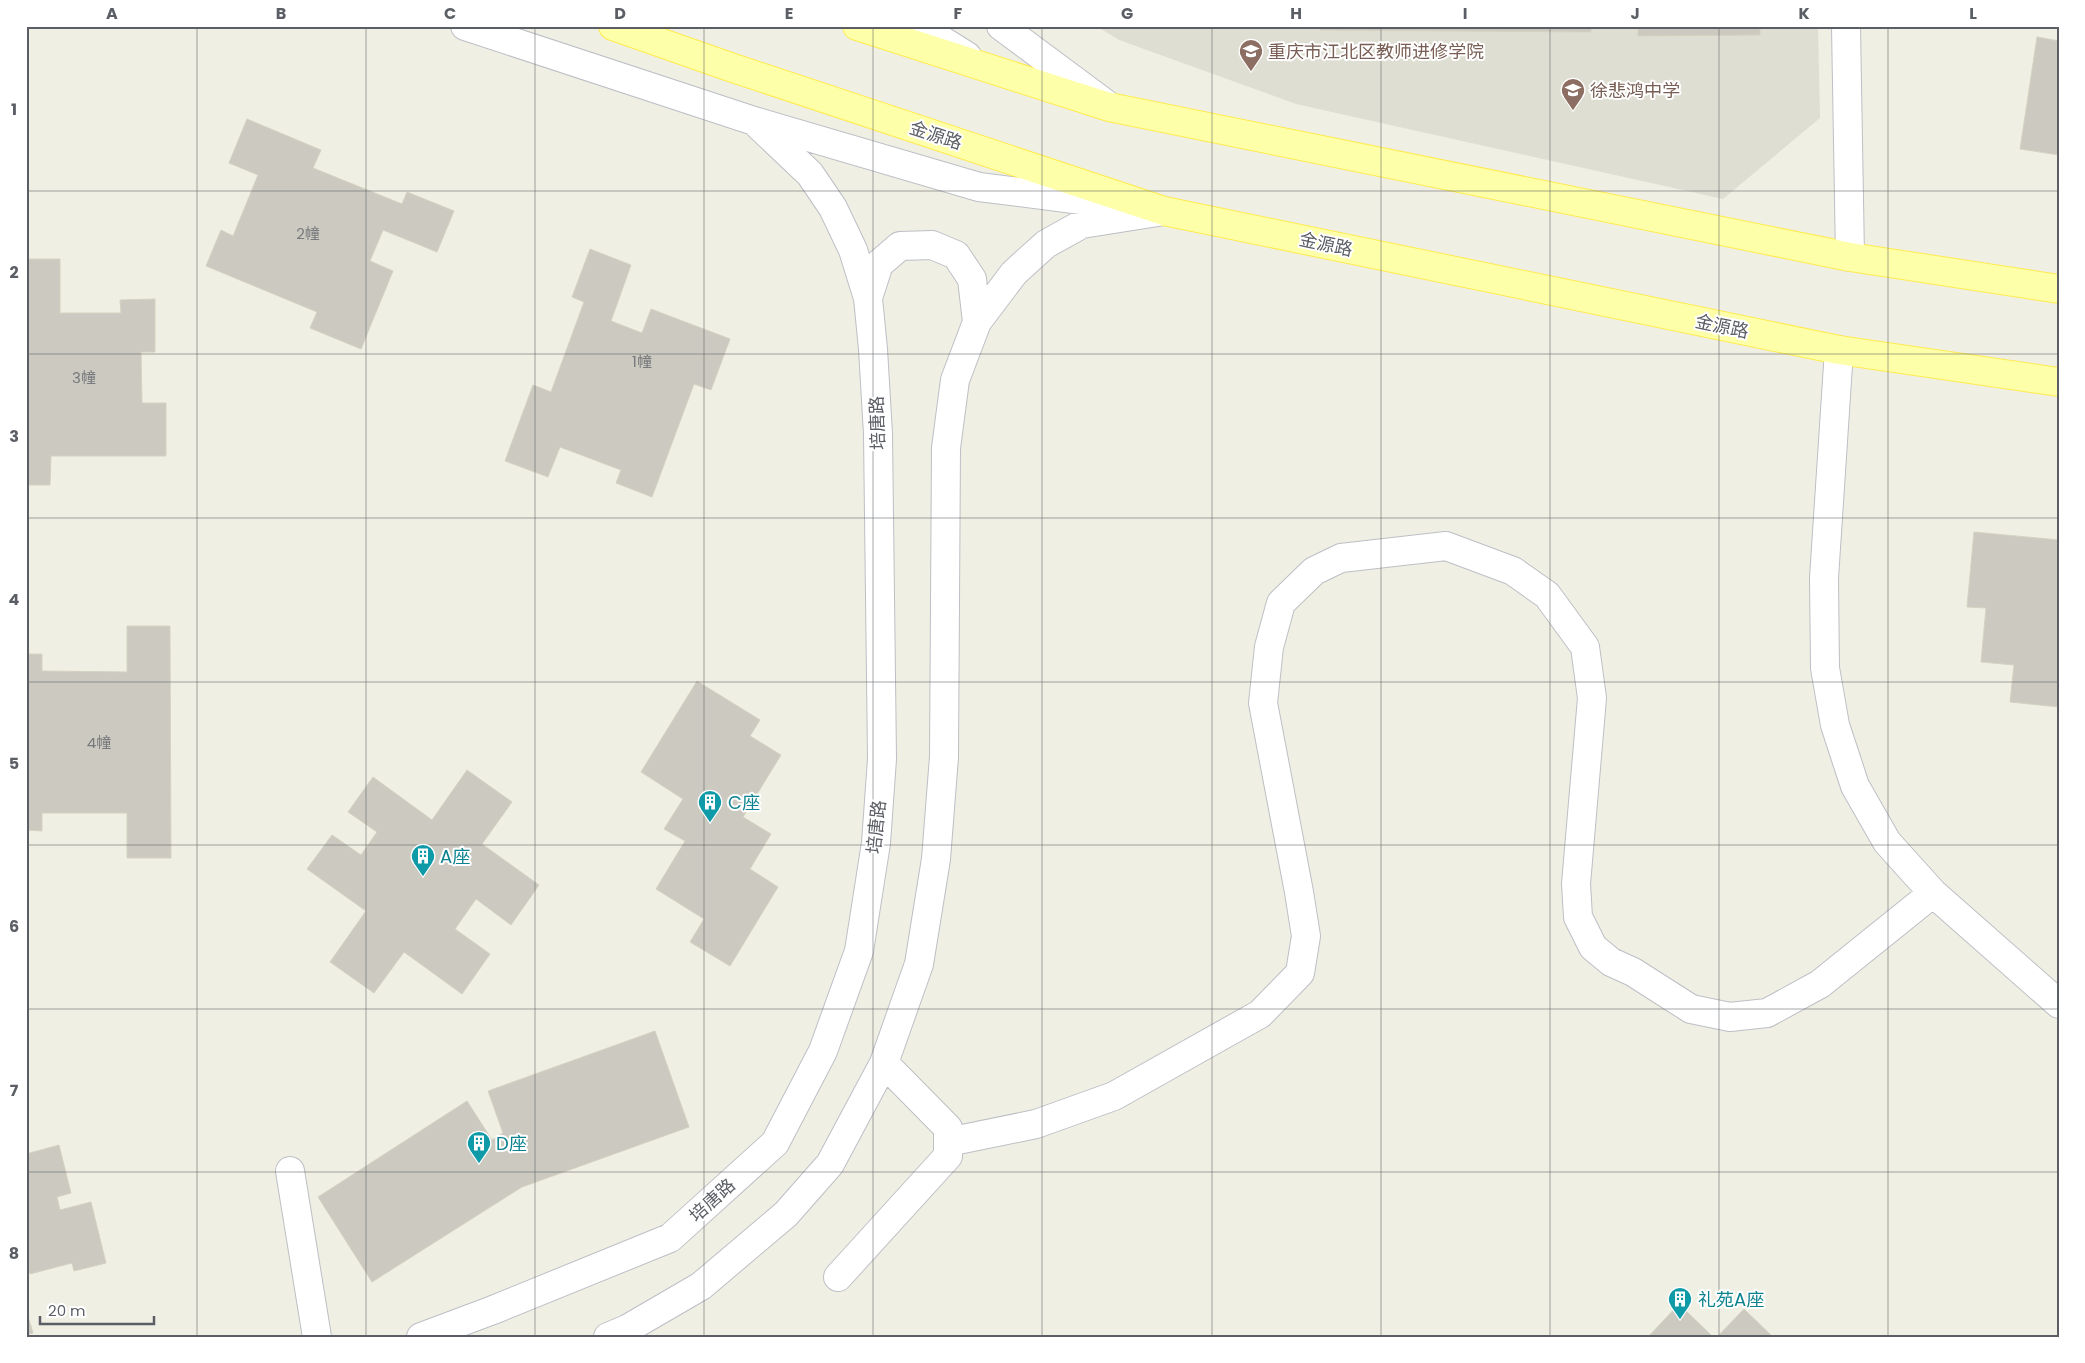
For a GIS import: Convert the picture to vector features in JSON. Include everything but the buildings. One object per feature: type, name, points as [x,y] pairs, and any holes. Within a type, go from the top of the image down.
[{"type":"main road","name":"金源路","points":[[613,26],[733,68],[1164,211],[1839,350],[2059,382]]},
{"type":"main road","points":[[857,26],[1109,106],[1850,257],[2059,289]]},
{"type":"street","points":[[465,26],[754,121],[979,186],[1164,211]]},
{"type":"street","points":[[918,26],[983,66]]},
{"type":"street","points":[[1001,26],[1109,106]]},
{"type":"street","points":[[1846,26],[1850,257]]},
{"type":"street","name":"培唐路","points":[[421,1337],[670,1238],[775,1143],[823,1051],[859,951],[876,842],[882,759],[878,434],[868,298],[853,250],[833,208],[810,174],[754,121]]},
{"type":"street","points":[[608,1337],[627,1329],[701,1286],[786,1214],[830,1164],[884,1063],[919,964],[936,859],[944,756],[946,448],[955,380],[977,322],[1014,273],[1046,244],[1082,224],[1164,211]]},
{"type":"street","points":[[868,298],[879,264],[900,246],[932,244],[956,255],[972,278],[977,322]]},
{"type":"street","points":[[1839,350],[1824,578],[1825,668],[1835,725],[1855,786],[1887,842],[1933,893],[2059,1004]]},
{"type":"street","points":[[948,1142],[1036,1124],[1114,1096],[1260,1014],[1300,973],[1306,936],[1263,703],[1269,647],[1281,603],[1314,570],[1341,558],[1446,546],[1513,571],[1547,595],[1585,647],[1592,698],[1576,884],[1578,917],[1593,947],[1611,962],[1633,972],[1691,1009],[1730,1017],[1767,1013],[1820,984],[1933,893]]},
{"type":"street","points":[[838,1277],[948,1156],[948,1128],[884,1063]]},
{"type":"street","points":[[290,1171],[317,1337]]},
{"type":"shaded area","name":"徐悲鸿中学","points":[[1096,26],[1818,26],[1820,118],[1723,199],[1296,104],[1119,40]]},
{"type":"place","name":"重庆市江北区教师进修学院","points":[[1251,72]]},
{"type":"place","name":"徐悲鸿中学","points":[[1573,111]]},
{"type":"place","name":"C座","points":[[710,823]]},
{"type":"place","name":"A座","points":[[423,877]]},
{"type":"place","name":"D座","points":[[479,1164]]},
{"type":"place","name":"礼苑A座","points":[[1680,1320]]}]
